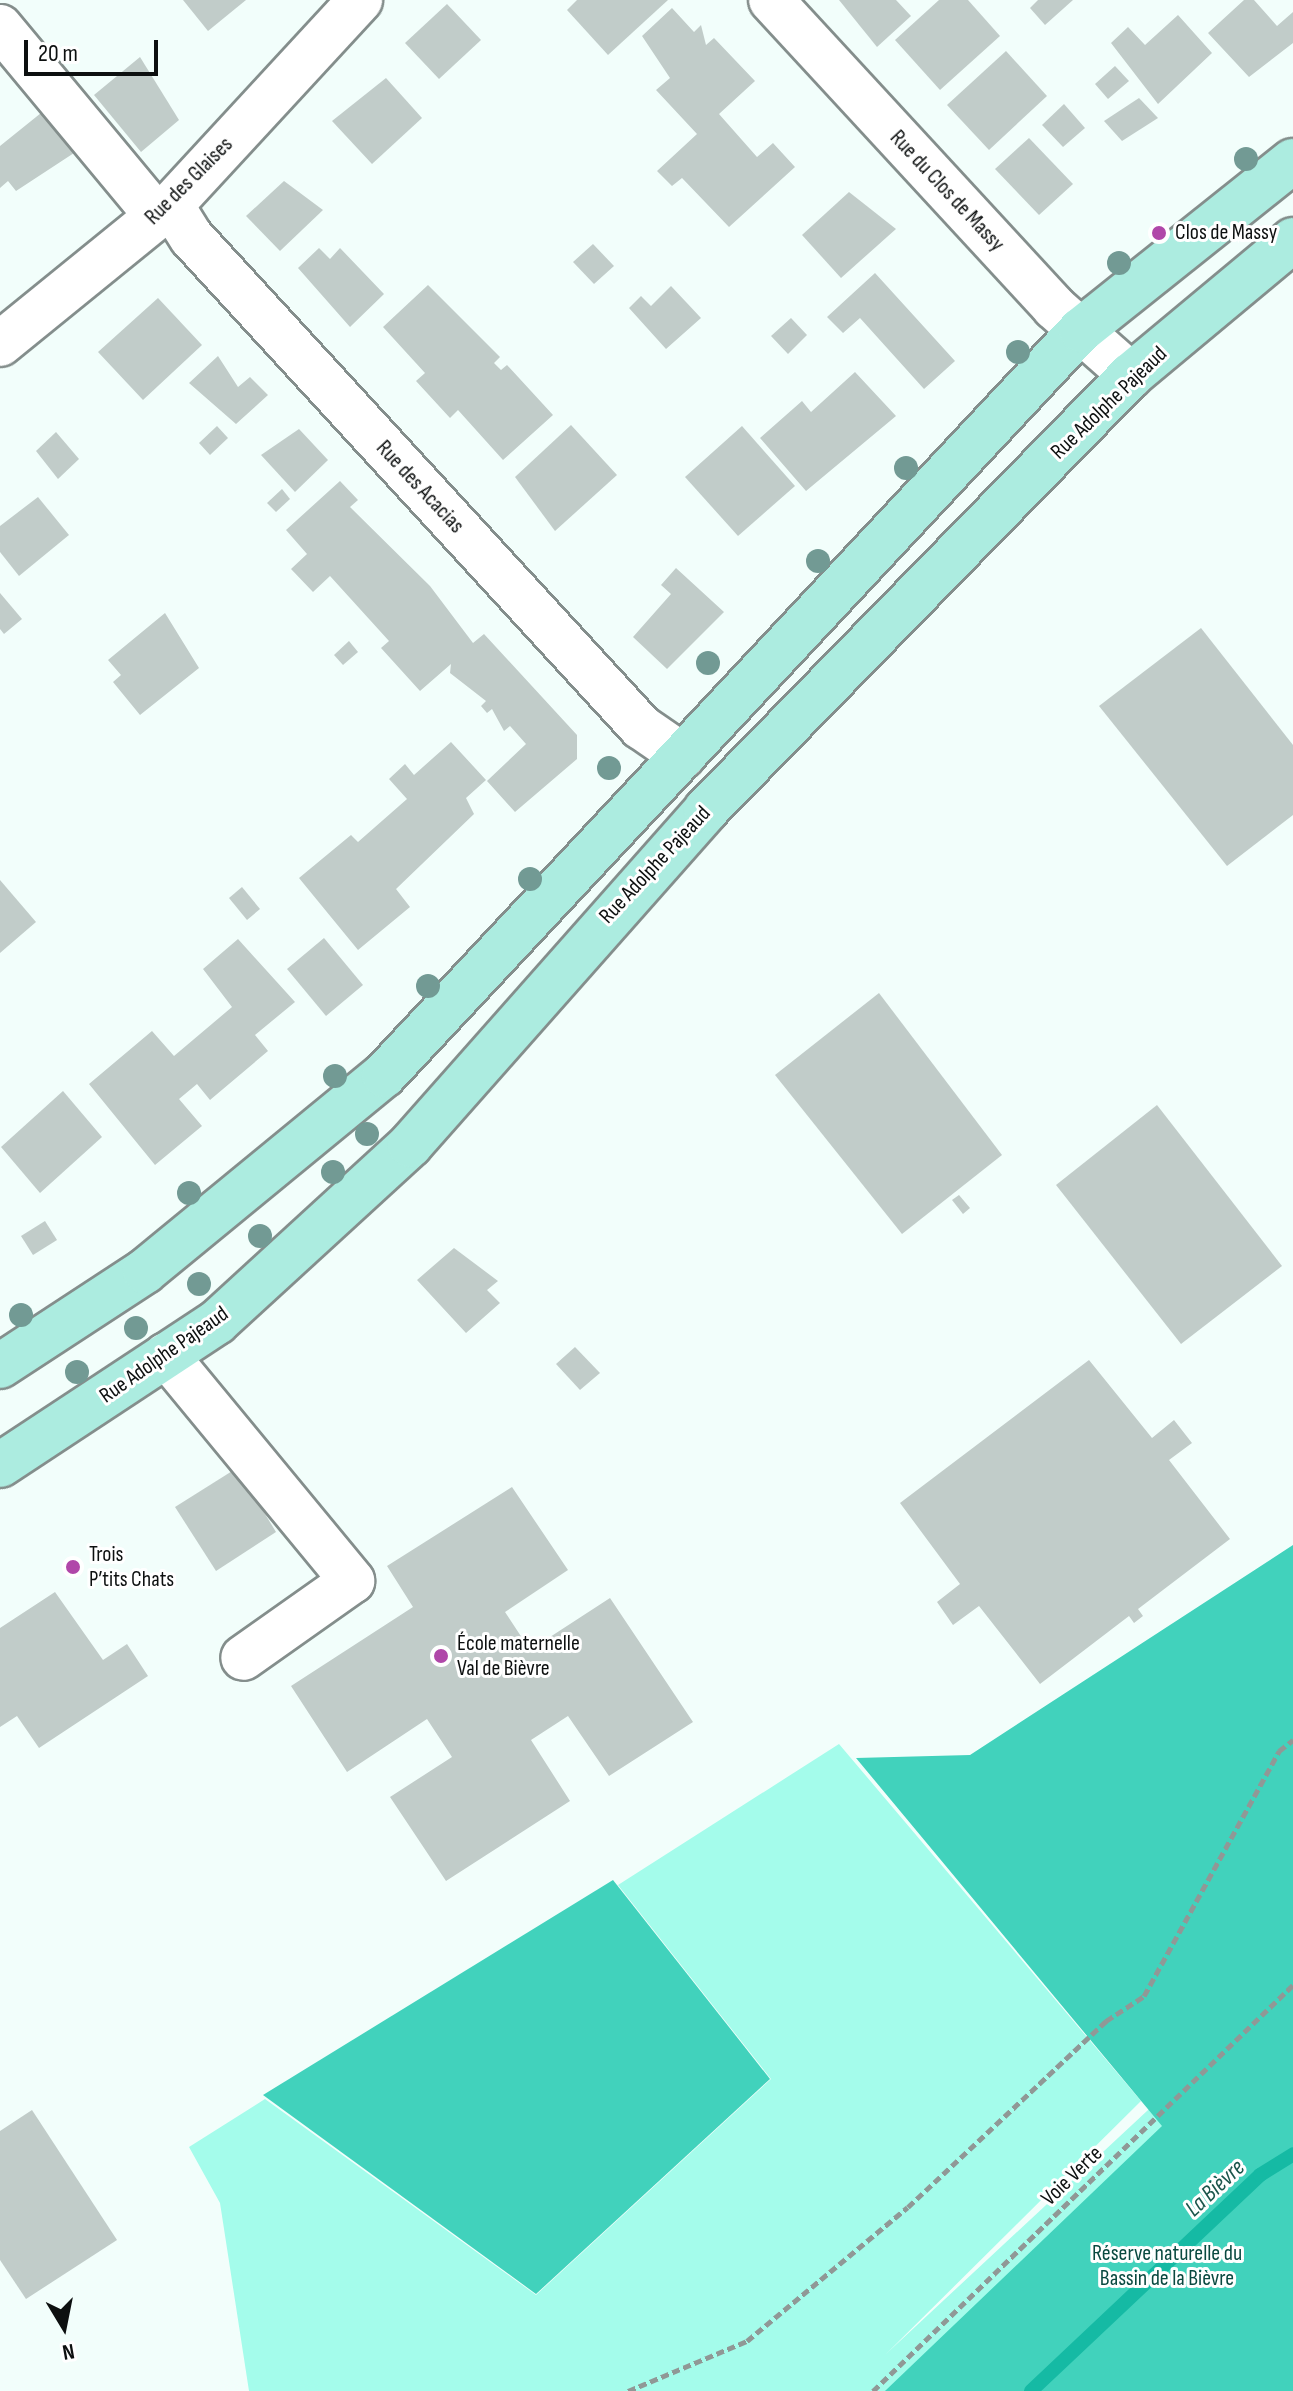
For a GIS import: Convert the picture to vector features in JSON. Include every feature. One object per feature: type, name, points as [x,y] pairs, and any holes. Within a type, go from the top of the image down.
[{"type":"main road","points":[[0,1366],[145,1271],[384,1075],[1081,330],[1293,161]]},
{"type":"main road","name":"Rue Adolphe Pajeaud","points":[[0,1465],[217,1322],[410,1145],[706,810],[1131,375],[1293,240]]},
{"type":"street","name":"Rue des Glaises","points":[[0,344],[164,211],[360,0]]},
{"type":"street","name":"Rue du Clos de Massy","points":[[771,0],[1081,330],[1131,375]]},
{"type":"street","name":"Rue des Acacias","points":[[0,27],[164,211],[630,716],[683,756]]},
{"type":"street","points":[[166,1355],[352,1581],[243,1658]]},
{"type":"path","points":[[628,2391],[747,2341],[908,2207],[1106,2021],[1144,1996],[1279,1751],[1293,1740]]},
{"type":"path","name":"Voie Verte","points":[[873,2391],[1293,1985]]},
{"type":"path","points":[[864,2391],[873,2391]]},
{"type":"green space","name":"Réserve naturelle du Bassin de la Bièvre","points":[[1293,1545],[1293,2391],[885,2391],[1162,2126],[856,1758],[970,1755]]},
{"type":"green space","name":"Réserve naturelle du Bassin de la Bièvre","points":[[839,1744],[1141,2101],[886,2354],[1293,1975],[1293,2391],[249,2391],[220,2203],[189,2147],[265,2099],[536,2295],[771,2079],[618,1885]]},
{"type":"green space","points":[[613,1880],[770,2079],[536,2294],[263,2095]]},
{"type":"building","points":[[183,0],[246,0],[208,31]]},
{"type":"building","points":[[577,0],[668,0],[608,55],[567,10]]},
{"type":"building","points":[[839,0],[896,0],[911,16],[877,47]]},
{"type":"building","points":[[939,0],[968,0],[1000,36],[940,90],[895,40]]},
{"type":"building","points":[[1038,0],[1073,0],[1045,25],[1030,8]]},
{"type":"building","points":[[1244,0],[1254,0],[1277,26],[1293,12],[1293,43],[1249,77],[1208,33]]},
{"type":"building","points":[[447,4],[481,40],[439,79],[405,43]]},
{"type":"building","points":[[672,8],[694,32],[701,25],[706,45],[714,38],[755,81],[719,114],[757,157],[773,143],[795,167],[729,227],[682,178],[672,186],[657,171],[697,134],[656,90],[670,78],[642,36]]},
{"type":"building","points":[[1178,15],[1212,53],[1158,104],[1111,43],[1128,27],[1145,45]]},
{"type":"building","points":[[1006,51],[1047,96],[989,150],[947,105]]},
{"type":"building","points":[[140,57],[179,120],[141,152],[94,95]]},
{"type":"building","points":[[1115,66],[1129,81],[1108,99],[1095,84]]},
{"type":"building","points":[[386,78],[422,118],[372,164],[332,121]]},
{"type":"building","points":[[1139,98],[1158,118],[1122,141],[1104,121]]},
{"type":"building","points":[[1064,104],[1085,128],[1063,147],[1042,125]]},
{"type":"building","points":[[41,113],[74,153],[16,191],[8,181],[0,188],[0,146]]},
{"type":"building","points":[[1029,138],[1073,184],[1039,215],[995,169]]},
{"type":"building","points":[[284,181],[323,210],[280,251],[246,216]]},
{"type":"building","points":[[849,192],[896,229],[841,278],[802,235]]},
{"type":"building","points":[[593,244],[614,266],[594,284],[573,262]]},
{"type":"building","points":[[319,248],[330,259],[340,248],[384,294],[350,327],[298,268]]},
{"type":"building","points":[[875,273],[955,361],[924,389],[860,318],[843,333],[827,317]]},
{"type":"building","points":[[428,285],[500,357],[494,363],[501,370],[507,365],[553,415],[503,460],[458,410],[450,418],[416,381],[425,373],[383,327]]},
{"type":"building","points":[[671,286],[701,318],[666,349],[629,308],[641,296],[651,306]]},
{"type":"building","points":[[158,298],[202,345],[143,400],[98,352]]},
{"type":"building","points":[[791,318],[807,335],[788,354],[771,336]]},
{"type":"building","points":[[218,356],[238,387],[250,377],[268,395],[236,424],[189,383]]},
{"type":"building","points":[[855,372],[896,416],[806,491],[760,438],[802,401],[811,412]]},
{"type":"building","points":[[571,425],[617,475],[555,531],[515,477]]},
{"type":"building","points":[[217,426],[228,438],[210,455],[199,443]]},
{"type":"building","points":[[742,426],[795,486],[738,536],[685,477]]},
{"type":"building","points":[[299,429],[328,460],[295,492],[261,455]]},
{"type":"building","points":[[56,432],[79,459],[58,479],[36,451]]},
{"type":"building","points":[[340,481],[358,500],[350,507],[430,586],[473,643],[484,634],[577,735],[577,759],[515,812],[487,781],[526,744],[510,726],[504,731],[492,709],[487,713],[481,706],[486,701],[450,673],[451,664],[420,691],[381,648],[389,641],[330,576],[313,592],[291,569],[307,554],[286,530]]},
{"type":"building","points":[[282,489],[290,499],[276,512],[267,503]]},
{"type":"building","points":[[38,497],[69,535],[19,576],[0,552],[0,526]]},
{"type":"building","points":[[676,568],[724,612],[667,669],[633,637],[671,594],[661,585]]},
{"type":"building","points":[[0,593],[22,619],[4,634],[0,629]]},
{"type":"building","points":[[165,613],[199,668],[140,715],[113,682],[121,675],[108,660]]},
{"type":"building","points":[[1201,628],[1293,745],[1293,815],[1227,866],[1099,706]]},
{"type":"building","points":[[349,641],[358,652],[343,665],[334,655]]},
{"type":"building","points":[[451,742],[486,780],[466,798],[474,814],[396,889],[410,907],[358,950],[299,878],[351,835],[358,842],[407,799],[389,779],[405,764],[414,775]]},
{"type":"building","points":[[0,880],[36,922],[0,953]]},
{"type":"building","points":[[242,887],[260,909],[247,920],[229,898]]},
{"type":"building","points":[[324,938],[363,985],[326,1016],[287,969]]},
{"type":"building","points":[[238,939],[295,1002],[255,1035],[268,1051],[210,1100],[197,1084],[179,1099],[202,1126],[155,1165],[89,1084],[152,1031],[174,1056],[232,1007],[203,969]]},
{"type":"building","points":[[879,993],[1002,1155],[902,1234],[775,1075]]},
{"type":"building","points":[[63,1091],[102,1137],[40,1193],[1,1147]]},
{"type":"building","points":[[1157,1105],[1282,1266],[1181,1344],[1056,1185]]},
{"type":"building","points":[[959,1195],[970,1208],[963,1214],[952,1200]]},
{"type":"building","points":[[45,1221],[57,1240],[33,1255],[21,1236]]},
{"type":"building","points":[[454,1248],[498,1281],[487,1290],[500,1303],[466,1333],[417,1280]]},
{"type":"building","points":[[575,1347],[600,1373],[580,1390],[556,1364]]},
{"type":"building","points":[[1089,1360],[1152,1438],[1174,1420],[1192,1443],[1169,1460],[1230,1539],[1138,1609],[1143,1616],[1134,1623],[1129,1616],[1040,1684],[979,1606],[953,1625],[937,1602],[960,1584],[900,1503]]},
{"type":"building","points":[[237,1468],[276,1532],[216,1571],[175,1507]]},
{"type":"building","points":[[512,1487],[568,1570],[505,1612],[530,1650],[610,1598],[693,1722],[609,1776],[568,1716],[531,1740],[570,1801],[446,1881],[390,1797],[452,1757],[427,1719],[347,1772],[291,1686],[413,1607],[387,1566]]},
{"type":"building","points":[[55,1592],[103,1660],[127,1644],[148,1676],[39,1748],[17,1716],[0,1727],[0,1628]]},
{"type":"building","points":[[32,2110],[117,2240],[26,2299],[0,2260],[0,2131]]},
{"type":"waterway","name":"La Bièvre","points":[[1031,2391],[1260,2175],[1293,2154]]},
{"type":"place","name":"Clos de Massy","points":[[1159,233]]},
{"type":"place","name":"Trois P’tits Chats","points":[[73,1567]]},
{"type":"place","name":"École maternelle Val de Bièvre","points":[[441,1656]]}]
